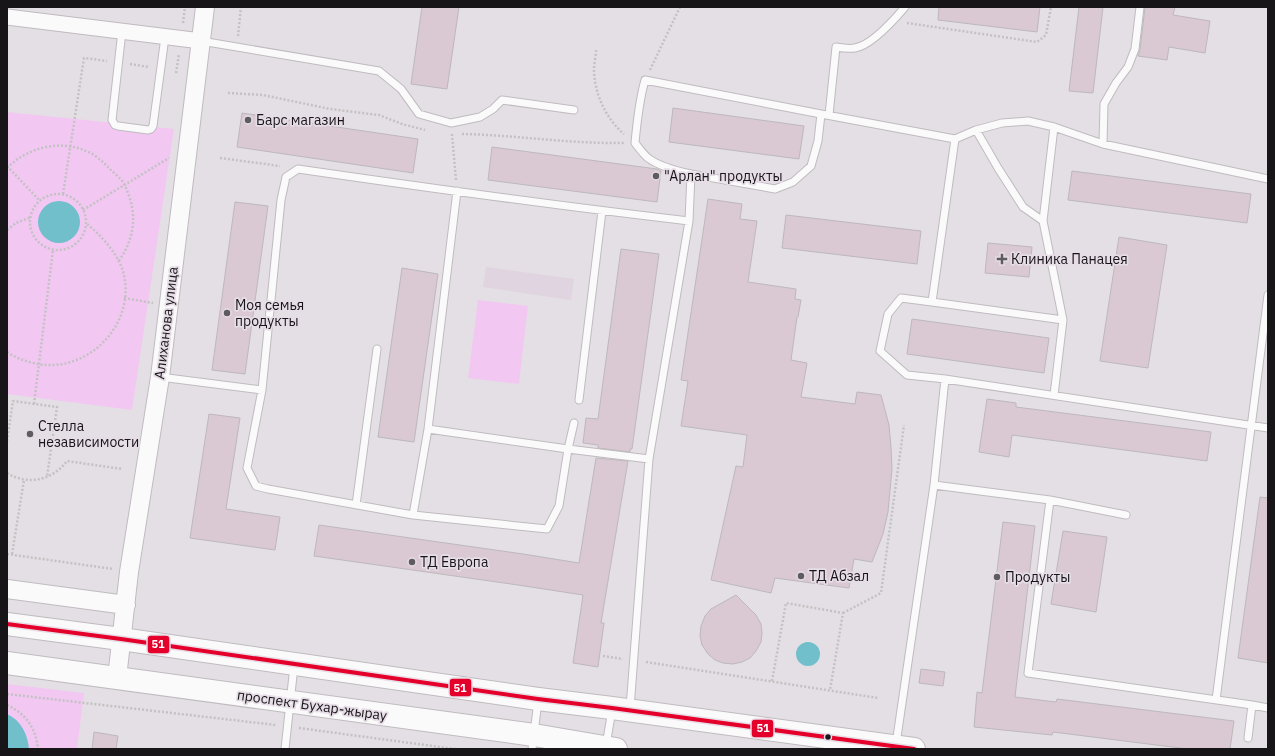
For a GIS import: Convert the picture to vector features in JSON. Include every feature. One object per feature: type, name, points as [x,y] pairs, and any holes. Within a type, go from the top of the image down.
[{"type":"main road","points":[[7,624],[538,699],[901,748]]},
{"type":"main road","name":"проспект Бухар-жырау","points":[[7,663],[290,702],[533,742],[609,749]]},
{"type":"street","name":"Алиханова улица","points":[[117,678],[129,572],[160,377],[205,7]]},
{"type":"street","points":[[7,17],[201,41]]},
{"type":"street","points":[[7,588],[126,605]]},
{"type":"lane","points":[[905,7],[894,21],[865,45],[853,49],[836,47],[825,114],[811,166],[793,182],[775,189],[691,174],[679,171],[647,158],[635,143],[637,115],[645,80],[825,114],[955,139],[976,130],[1002,123],[1028,121],[1054,127],[1103,144],[1268,179]]},
{"type":"lane","points":[[1103,144],[1104,104],[1116,83],[1128,67],[1135,48],[1140,7]]},
{"type":"lane","points":[[122,31],[112,120],[115,125],[118,126],[148,130],[151,129],[154,121],[165,37]]},
{"type":"lane","points":[[201,41],[379,71],[401,89],[419,114],[451,123],[480,117],[493,109],[502,100],[574,110]]},
{"type":"lane","points":[[1054,127],[1043,221],[1063,320],[1054,395]]},
{"type":"lane","points":[[976,130],[1023,207],[1043,221]]},
{"type":"lane","points":[[932,302],[955,139]]},
{"type":"lane","points":[[574,423],[558,506],[547,529],[413,515],[256,486],[247,468],[262,390],[281,200],[286,177],[298,169],[602,211],[689,221]]},
{"type":"lane","points":[[609,749],[633,660],[649,458],[689,221],[691,174]]},
{"type":"lane","points":[[413,515],[428,429],[457,191]]},
{"type":"lane","points":[[579,400],[602,211]]},
{"type":"lane","points":[[1216,700],[1268,294]]},
{"type":"lane","points":[[1063,320],[900,298],[888,314],[880,351],[907,375],[1054,395],[1268,428]]},
{"type":"lane","points":[[356,505],[377,349]]},
{"type":"lane","points":[[160,377],[262,390]]},
{"type":"lane","points":[[901,748],[934,485],[945,379]]},
{"type":"lane","points":[[428,429],[568,449],[649,458]]},
{"type":"lane","points":[[934,485],[1050,500],[1126,515]]},
{"type":"lane","points":[[1050,500],[1028,673],[1268,708]]},
{"type":"lane","points":[[285,749],[294,664]]},
{"type":"lane","points":[[533,742],[538,699]]},
{"type":"lane","points":[[1248,738],[1252,706]]},
{"type":"path","points":[[236,46],[241,7]]},
{"type":"path","points":[[645,80],[680,7]]},
{"type":"path","points":[[894,21],[1037,42],[1046,35],[1051,7]]},
{"type":"path","points":[[596,50],[594,70],[602,106],[616,126],[635,143]]},
{"type":"path","points":[[63,194],[84,58],[160,69],[181,74]]},
{"type":"path","points":[[228,93],[262,95],[330,109],[379,115],[402,124],[432,132]]},
{"type":"path","points":[[446,134],[635,143]]},
{"type":"path","points":[[452,134],[457,191]]},
{"type":"path","points":[[40,201],[7,167],[17,159],[38,148],[51,146],[70,146],[86,151],[97,157],[123,182],[132,205],[133,217],[130,241],[118,262]]},
{"type":"path","points":[[83,210],[172,156]]},
{"type":"path","points":[[220,158],[298,169]]},
{"type":"path","points":[[63,194],[76,200],[82,206],[86,215],[84,233],[79,241],[72,247],[62,250],[53,250],[37,241],[32,233],[30,224],[35,206],[40,201],[49,195],[63,194]]},
{"type":"path","points":[[7,230],[16,223],[31,217]]},
{"type":"path","points":[[7,352],[26,362],[46,365],[66,364],[84,357],[100,346],[113,331],[122,313],[125,294],[124,274],[108,244],[98,233],[86,224]]},
{"type":"path","points":[[34,404],[53,250]]},
{"type":"path","points":[[124,298],[153,303]]},
{"type":"path","points":[[7,441],[13,401],[57,407],[47,477]]},
{"type":"path","points":[[772,681],[786,603],[843,613],[881,593],[904,425]]},
{"type":"path","points":[[7,473],[24,480],[47,477],[62,468],[67,461],[122,470]]},
{"type":"path","points":[[12,554],[24,480]]},
{"type":"path","points":[[7,554],[114,569]]},
{"type":"path","points":[[830,690],[843,613]]},
{"type":"path","points":[[603,656],[878,698]]},
{"type":"path","points":[[7,694],[288,726],[455,749]]},
{"type":"path","points":[[7,705],[23,714],[29,722],[37,740],[38,749]]},
{"type":"shaded area","points":[[7,112],[174,129],[132,410],[7,394]]},
{"type":"shaded area","points":[[486,267],[574,279],[571,300],[483,287]]},
{"type":"shaded area","points":[[478,300],[528,306],[519,384],[468,378]]},
{"type":"shaded area","points":[[7,684],[84,693],[77,749],[7,749]]},
{"type":"water","points":[[55,201],[63,201],[74,207],[80,218],[80,226],[74,237],[63,243],[55,243],[44,237],[38,226],[38,218],[44,207]]},
{"type":"water","points":[[808,642],[813,643],[819,649],[819,659],[813,665],[808,666],[803,665],[797,659],[796,654],[797,649],[803,643]]},
{"type":"water","points":[[7,714],[16,720],[23,728],[29,749],[7,749]]},
{"type":"building","points":[[422,7],[459,7],[447,89],[411,84]]},
{"type":"building","points":[[939,7],[1040,7],[1037,32],[938,20]]},
{"type":"building","points":[[1079,7],[1103,7],[1093,93],[1069,91]]},
{"type":"building","points":[[1145,7],[1175,7],[1173,15],[1210,21],[1205,53],[1169,47],[1167,60],[1138,56]]},
{"type":"building","points":[[673,108],[804,126],[799,159],[669,142]]},
{"type":"building","points":[[242,113],[418,139],[413,173],[237,147]]},
{"type":"building","points":[[492,147],[657,169],[661,171],[657,202],[488,180]]},
{"type":"building","points":[[1072,171],[1251,194],[1247,223],[1068,200]]},
{"type":"building","points":[[708,199],[742,204],[740,219],[757,221],[748,282],[796,289],[795,299],[801,300],[791,360],[807,363],[801,397],[855,404],[857,392],[881,395],[889,425],[891,447],[892,469],[888,512],[883,534],[872,562],[854,559],[849,588],[775,578],[771,593],[711,580],[736,466],[743,467],[747,435],[681,426],[688,381],[681,380]]},
{"type":"building","points":[[235,202],[268,206],[245,374],[212,370]]},
{"type":"building","points":[[786,215],[921,231],[917,264],[782,248]]},
{"type":"building","points":[[1119,237],[1167,245],[1148,368],[1100,361]]},
{"type":"building","points":[[988,243],[1032,247],[1029,277],[985,273]]},
{"type":"building","points":[[621,249],[659,254],[632,449],[630,449],[630,452],[598,448],[598,445],[583,443],[586,418],[598,419]]},
{"type":"building","points":[[402,268],[438,274],[414,442],[378,437]]},
{"type":"building","points":[[912,319],[1049,338],[1044,373],[907,354]]},
{"type":"building","points":[[987,399],[1016,403],[1016,407],[1211,432],[1207,461],[1012,435],[1009,457],[979,452]]},
{"type":"building","points":[[209,414],[240,418],[226,509],[280,517],[275,550],[190,538]]},
{"type":"building","points":[[596,458],[628,461],[601,623],[604,623],[598,667],[573,663],[583,595],[314,556],[319,525],[579,563]]},
{"type":"building","points":[[1260,497],[1268,498],[1268,663],[1238,658]]},
{"type":"building","points":[[1003,522],[1035,526],[1015,697],[1056,702],[1057,699],[1234,721],[1230,749],[1188,749],[1053,732],[1052,735],[974,727],[977,692],[982,693]]},
{"type":"building","points":[[1063,531],[1107,537],[1096,612],[1051,604]]},
{"type":"building","points":[[736,595],[756,615],[761,624],[761,642],[750,658],[733,664],[723,663],[715,660],[708,654],[702,645],[700,636],[701,626],[705,616],[711,609]]},
{"type":"building","points":[[921,669],[945,672],[943,686],[919,683]]},
{"type":"building","points":[[94,732],[118,736],[116,749],[92,749]]},
{"type":"transit line","name":"51","points":[[7,624],[538,699],[914,749]]},
{"type":"place","name":"Барс магазин","points":[[248,120]]},
{"type":"place","name":"\"Арлан\" продукты","points":[[656,176]]},
{"type":"place","name":"Клиника Панацея","points":[[1002,259]]},
{"type":"place","name":"Моя семья продукты","points":[[227,313]]},
{"type":"place","name":"Стелла независимости","points":[[30,434]]},
{"type":"place","name":"ТД Европа","points":[[412,562]]},
{"type":"place","name":"ТД Абзал","points":[[801,576]]},
{"type":"place","name":"Продукты","points":[[997,577]]}]
